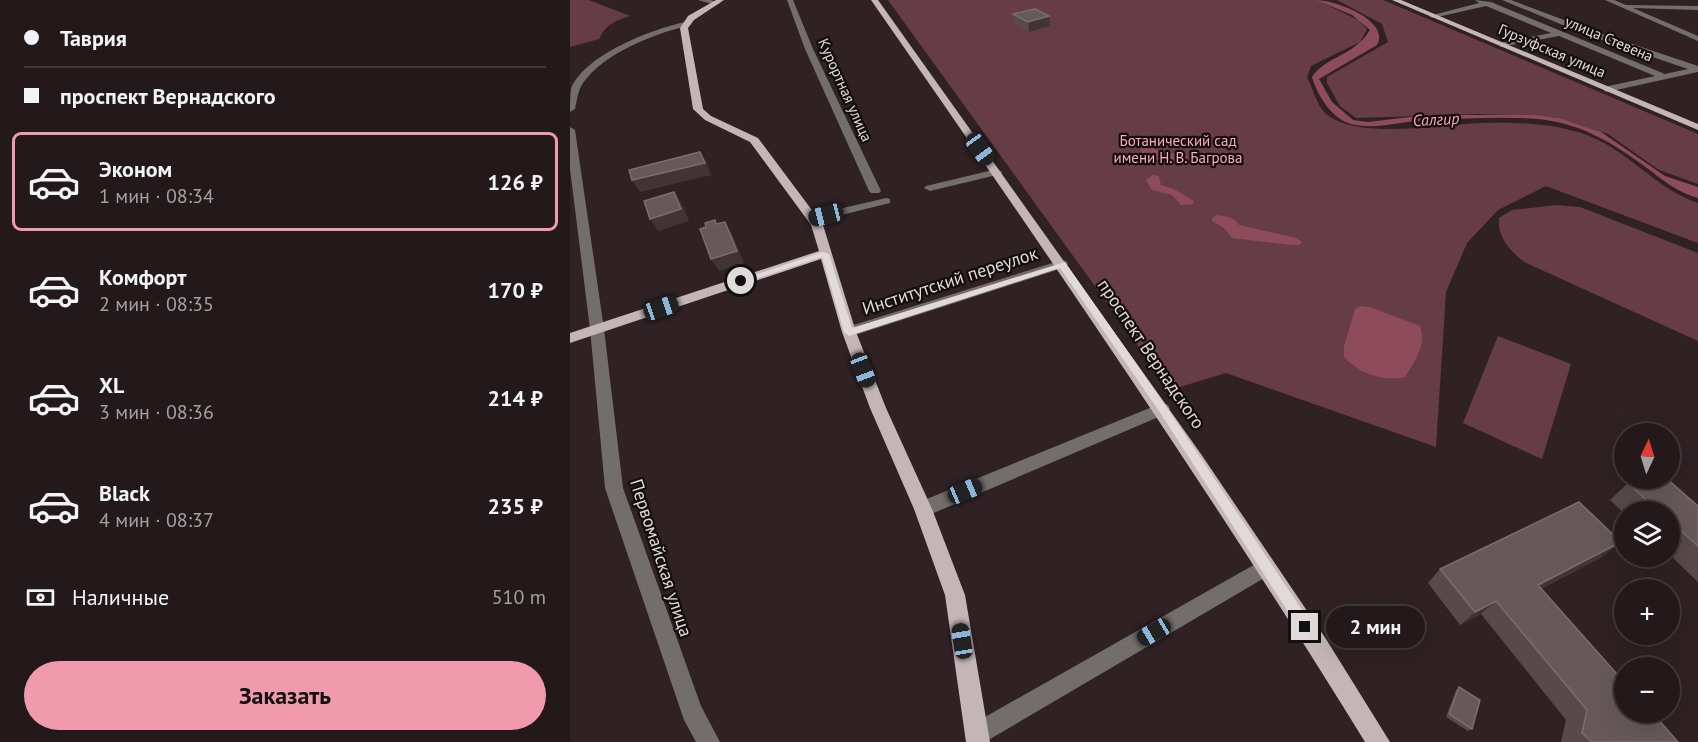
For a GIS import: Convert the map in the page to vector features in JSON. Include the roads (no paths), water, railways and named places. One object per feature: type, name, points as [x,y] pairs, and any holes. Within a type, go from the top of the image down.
[{"type":"main road","name":"проспект Вернадского","points":[[874,0],[1162,409],[1378,742]]},
{"type":"main road","name":"Гурзуфская улица","points":[[1395,0],[1698,127]]},
{"type":"main road","points":[[719,2],[691,18],[684,28],[700,113],[754,140],[813,218],[849,332],[878,408],[923,509],[955,595],[977,738]]},
{"type":"main road","points":[[570,338],[825,254]]},
{"type":"street","points":[[702,0],[719,2]]},
{"type":"street","name":"Курортная улица","points":[[790,0],[809,49],[875,191]]},
{"type":"street","points":[[1433,16],[1482,2],[1503,0],[1585,31],[1698,69]]},
{"type":"street","points":[[1608,0],[1698,39]]},
{"type":"street","name":"улица Стевена","points":[[1482,2],[1663,76]]},
{"type":"street","points":[[1623,6],[1698,8]]},
{"type":"street","points":[[570,109],[579,82],[589,71],[627,47],[666,28],[686,24]]},
{"type":"street","points":[[1503,45],[1560,33],[1585,31]]},
{"type":"street","points":[[1607,89],[1698,69]]},
{"type":"street","name":"Первомайская улица","points":[[570,130],[597,329],[615,488],[692,712],[708,742]]},
{"type":"street","points":[[930,188],[997,172]]},
{"type":"street","points":[[813,218],[886,201]]},
{"type":"street","name":"Институтский переулок","points":[[849,332],[1062,264]]},
{"type":"street","points":[[923,509],[1162,409]]},
{"type":"street","points":[[977,738],[1266,567]]},
{"type":"water","name":"Салгир","points":[[1316,0],[1358,13],[1376,27],[1379,36],[1377,45],[1319,79],[1332,102],[1353,120],[1368,122],[1426,115],[1534,115],[1559,118],[1601,132],[1665,176],[1698,187],[1698,198],[1676,189],[1607,141],[1566,124],[1522,118],[1419,121],[1368,126],[1344,121],[1326,105],[1312,77],[1325,65],[1356,46],[1370,30],[1352,15]]},
{"type":"water","points":[[1147,143],[1156,150],[1189,157],[1168,163],[1164,160],[1155,160],[1155,155],[1142,155],[1140,147]]},
{"type":"water","points":[[1153,175],[1159,176],[1161,185],[1174,189],[1194,201],[1193,204],[1181,205],[1172,195],[1152,190],[1146,180]]},
{"type":"water","points":[[1217,215],[1226,216],[1239,225],[1296,238],[1302,242],[1299,245],[1291,245],[1232,238],[1224,228],[1212,221],[1212,218]]},
{"type":"water","points":[[1360,306],[1370,307],[1420,326],[1421,346],[1405,377],[1389,378],[1372,375],[1357,368],[1344,357],[1344,346],[1355,309]]},
{"type":"park label","name":"Ботанический сад имени Н. В. Багрова","points":[[1178,150]]}]
